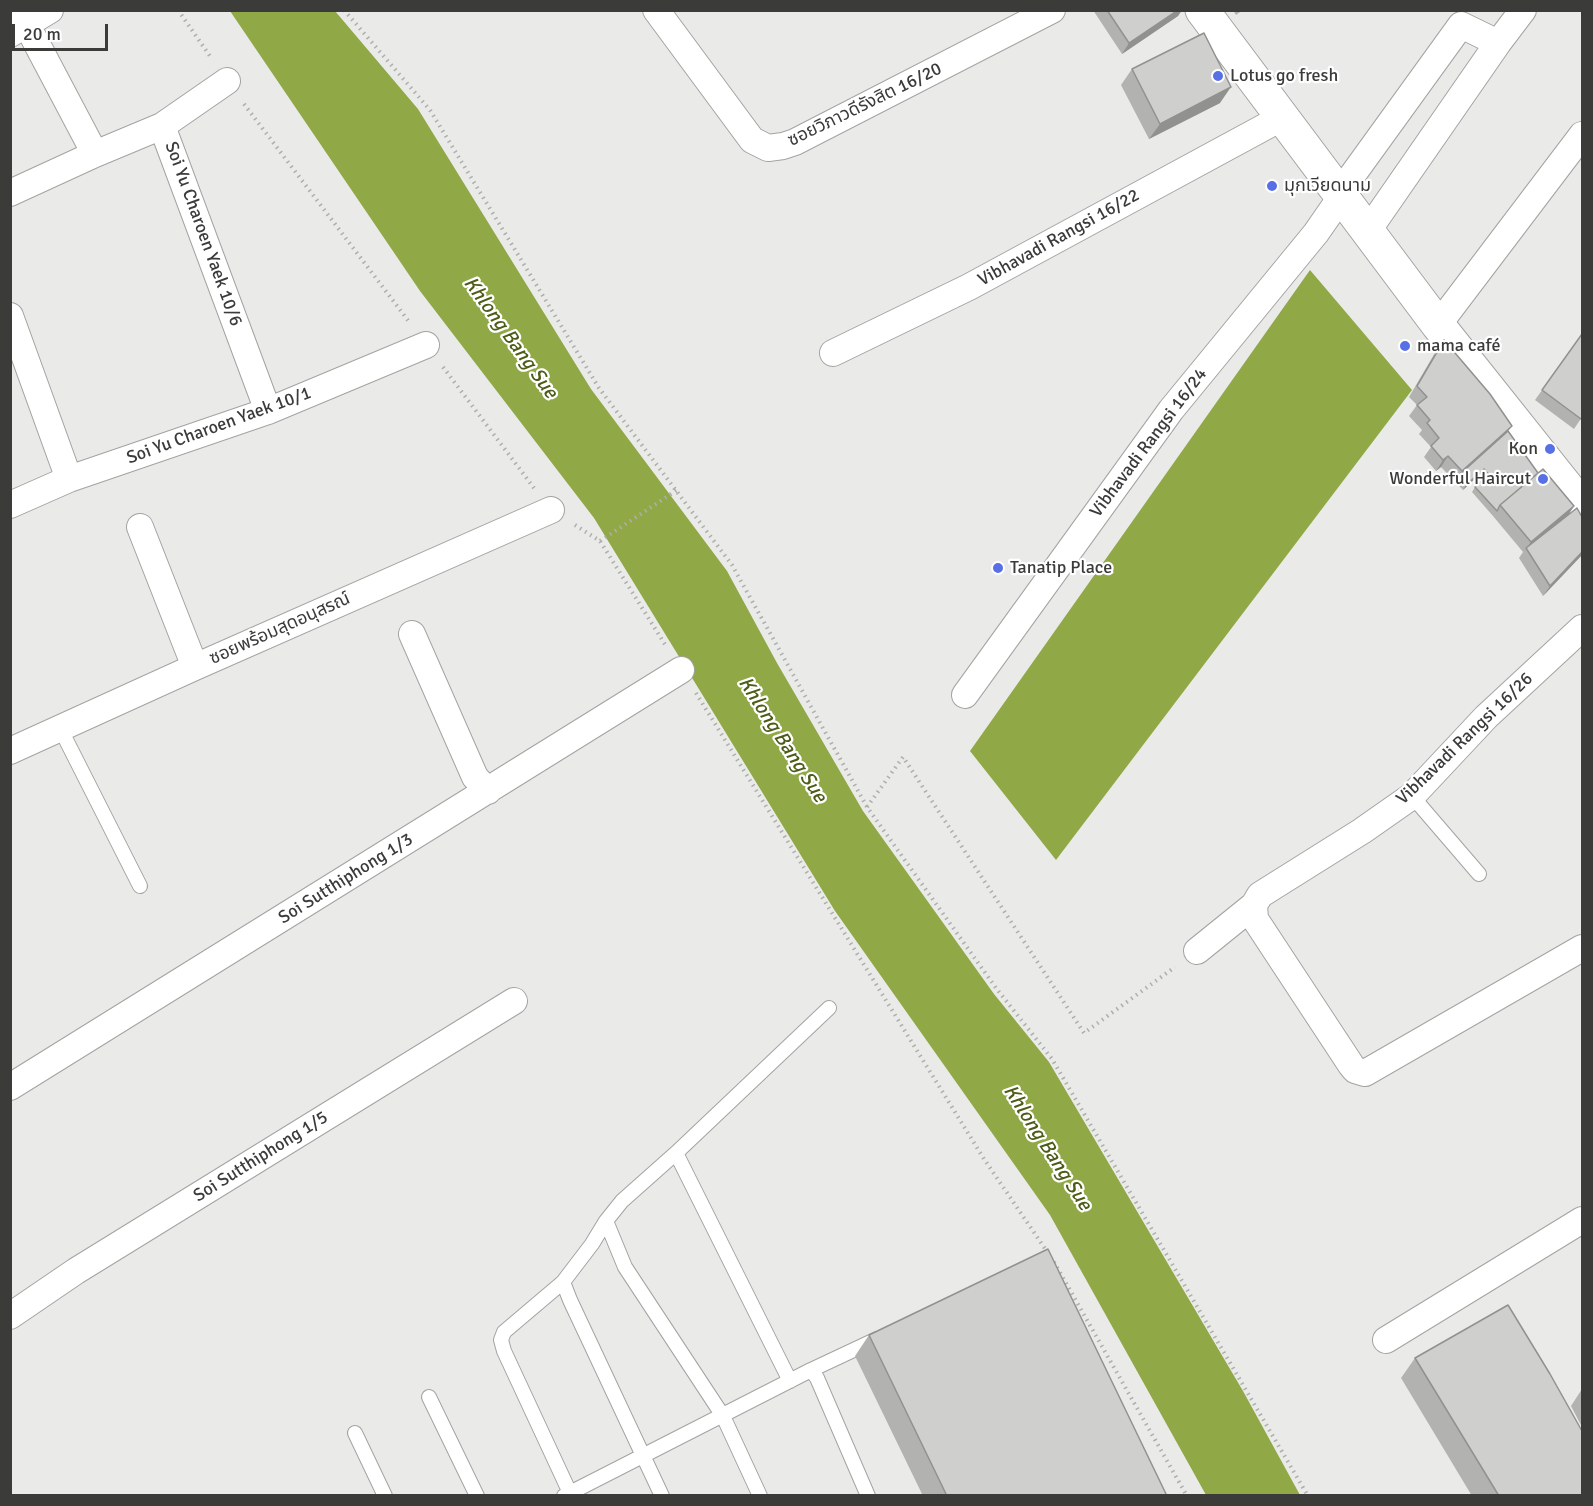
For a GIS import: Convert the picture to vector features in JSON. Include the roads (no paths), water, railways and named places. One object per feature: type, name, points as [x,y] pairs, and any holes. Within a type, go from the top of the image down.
[{"type":"street","points":[[50,10],[19,23],[94,154]]},
{"type":"street","name":"ซอยวิภาวดีรังสิต 16/20","points":[[656,10],[752,140],[768,148],[795,142],[1052,10]]},
{"type":"street","points":[[1202,10],[1438,326],[1582,506]]},
{"type":"street","points":[[1367,232],[1523,10]]},
{"type":"street","name":"Vibhavadi Rangsi 16/24","points":[[965,695],[1171,410],[1316,233],[1341,197],[1346,184],[1461,25],[1498,43]]},
{"type":"street","points":[[162,126],[227,81]]},
{"type":"street","name":"Vibhavadi Rangsi 16/22","points":[[833,353],[969,287],[1283,117]]},
{"type":"street","name":"Soi Yu Charoen Yaek 10/6","points":[[10,193],[94,154],[162,126],[268,411]]},
{"type":"street","points":[[1438,326],[1582,135]]},
{"type":"street","points":[[10,316],[69,479]]},
{"type":"street","name":"Soi Yu Charoen Yaek 10/1","points":[[10,505],[69,479],[268,411],[426,345]]},
{"type":"street","name":"ซอยพร้อมสุดอนุสรณ์","points":[[10,751],[551,510]]},
{"type":"street","points":[[140,527],[195,667]]},
{"type":"street","name":"Vibhavadi Rangsi 16/26","points":[[1197,951],[1254,905],[1260,895],[1362,831],[1412,796],[1486,717],[1582,628]]},
{"type":"street","points":[[412,634],[475,777],[488,791]]},
{"type":"street","name":"Soi Sutthiphong 1/3","points":[[10,1087],[681,670]]},
{"type":"street","points":[[1254,905],[1255,919],[1355,1070],[1365,1072],[1582,948]]},
{"type":"street","name":"Soi Sutthiphong 1/5","points":[[10,1316],[76,1271],[514,1001]]},
{"type":"street","points":[[1386,1340],[1582,1220]]},
{"type":"lane","points":[[60,728],[140,886]]},
{"type":"lane","points":[[1412,796],[1479,874]]},
{"type":"lane","points":[[829,1008],[622,1201],[563,1282],[504,1332],[501,1340],[504,1352],[567,1494],[893,1331]]},
{"type":"lane","points":[[676,1153],[790,1382]]},
{"type":"lane","points":[[606,1221],[625,1267],[723,1416],[760,1496]]},
{"type":"lane","points":[[563,1282],[574,1311],[662,1496]]},
{"type":"lane","points":[[811,1370],[817,1378],[868,1496]]},
{"type":"lane","points":[[429,1397],[477,1496]]},
{"type":"lane","points":[[355,1433],[385,1496]]},
{"type":"water","name":"Khlong Bang Sue","points":[[230,11],[335,11],[418,109],[591,389],[727,571],[777,663],[863,811],[994,994],[1049,1062],[1243,1391],[1300,1495],[1206,1495],[1050,1215],[835,911],[594,518],[420,291]]},
{"type":"water","points":[[1310,270],[1412,390],[1056,860],[970,751]]},
{"type":"place","name":"Lotus go fresh","points":[[1218,76]]},
{"type":"place","name":"มุกเวียดนาม","points":[[1272,186]]},
{"type":"place","name":"mama café","points":[[1405,346]]},
{"type":"place","name":"Kon","points":[[1550,449]]},
{"type":"place","name":"Wonderful Haircut","points":[[1543,479]]},
{"type":"place","name":"Tanatip Place","points":[[998,568]]}]
